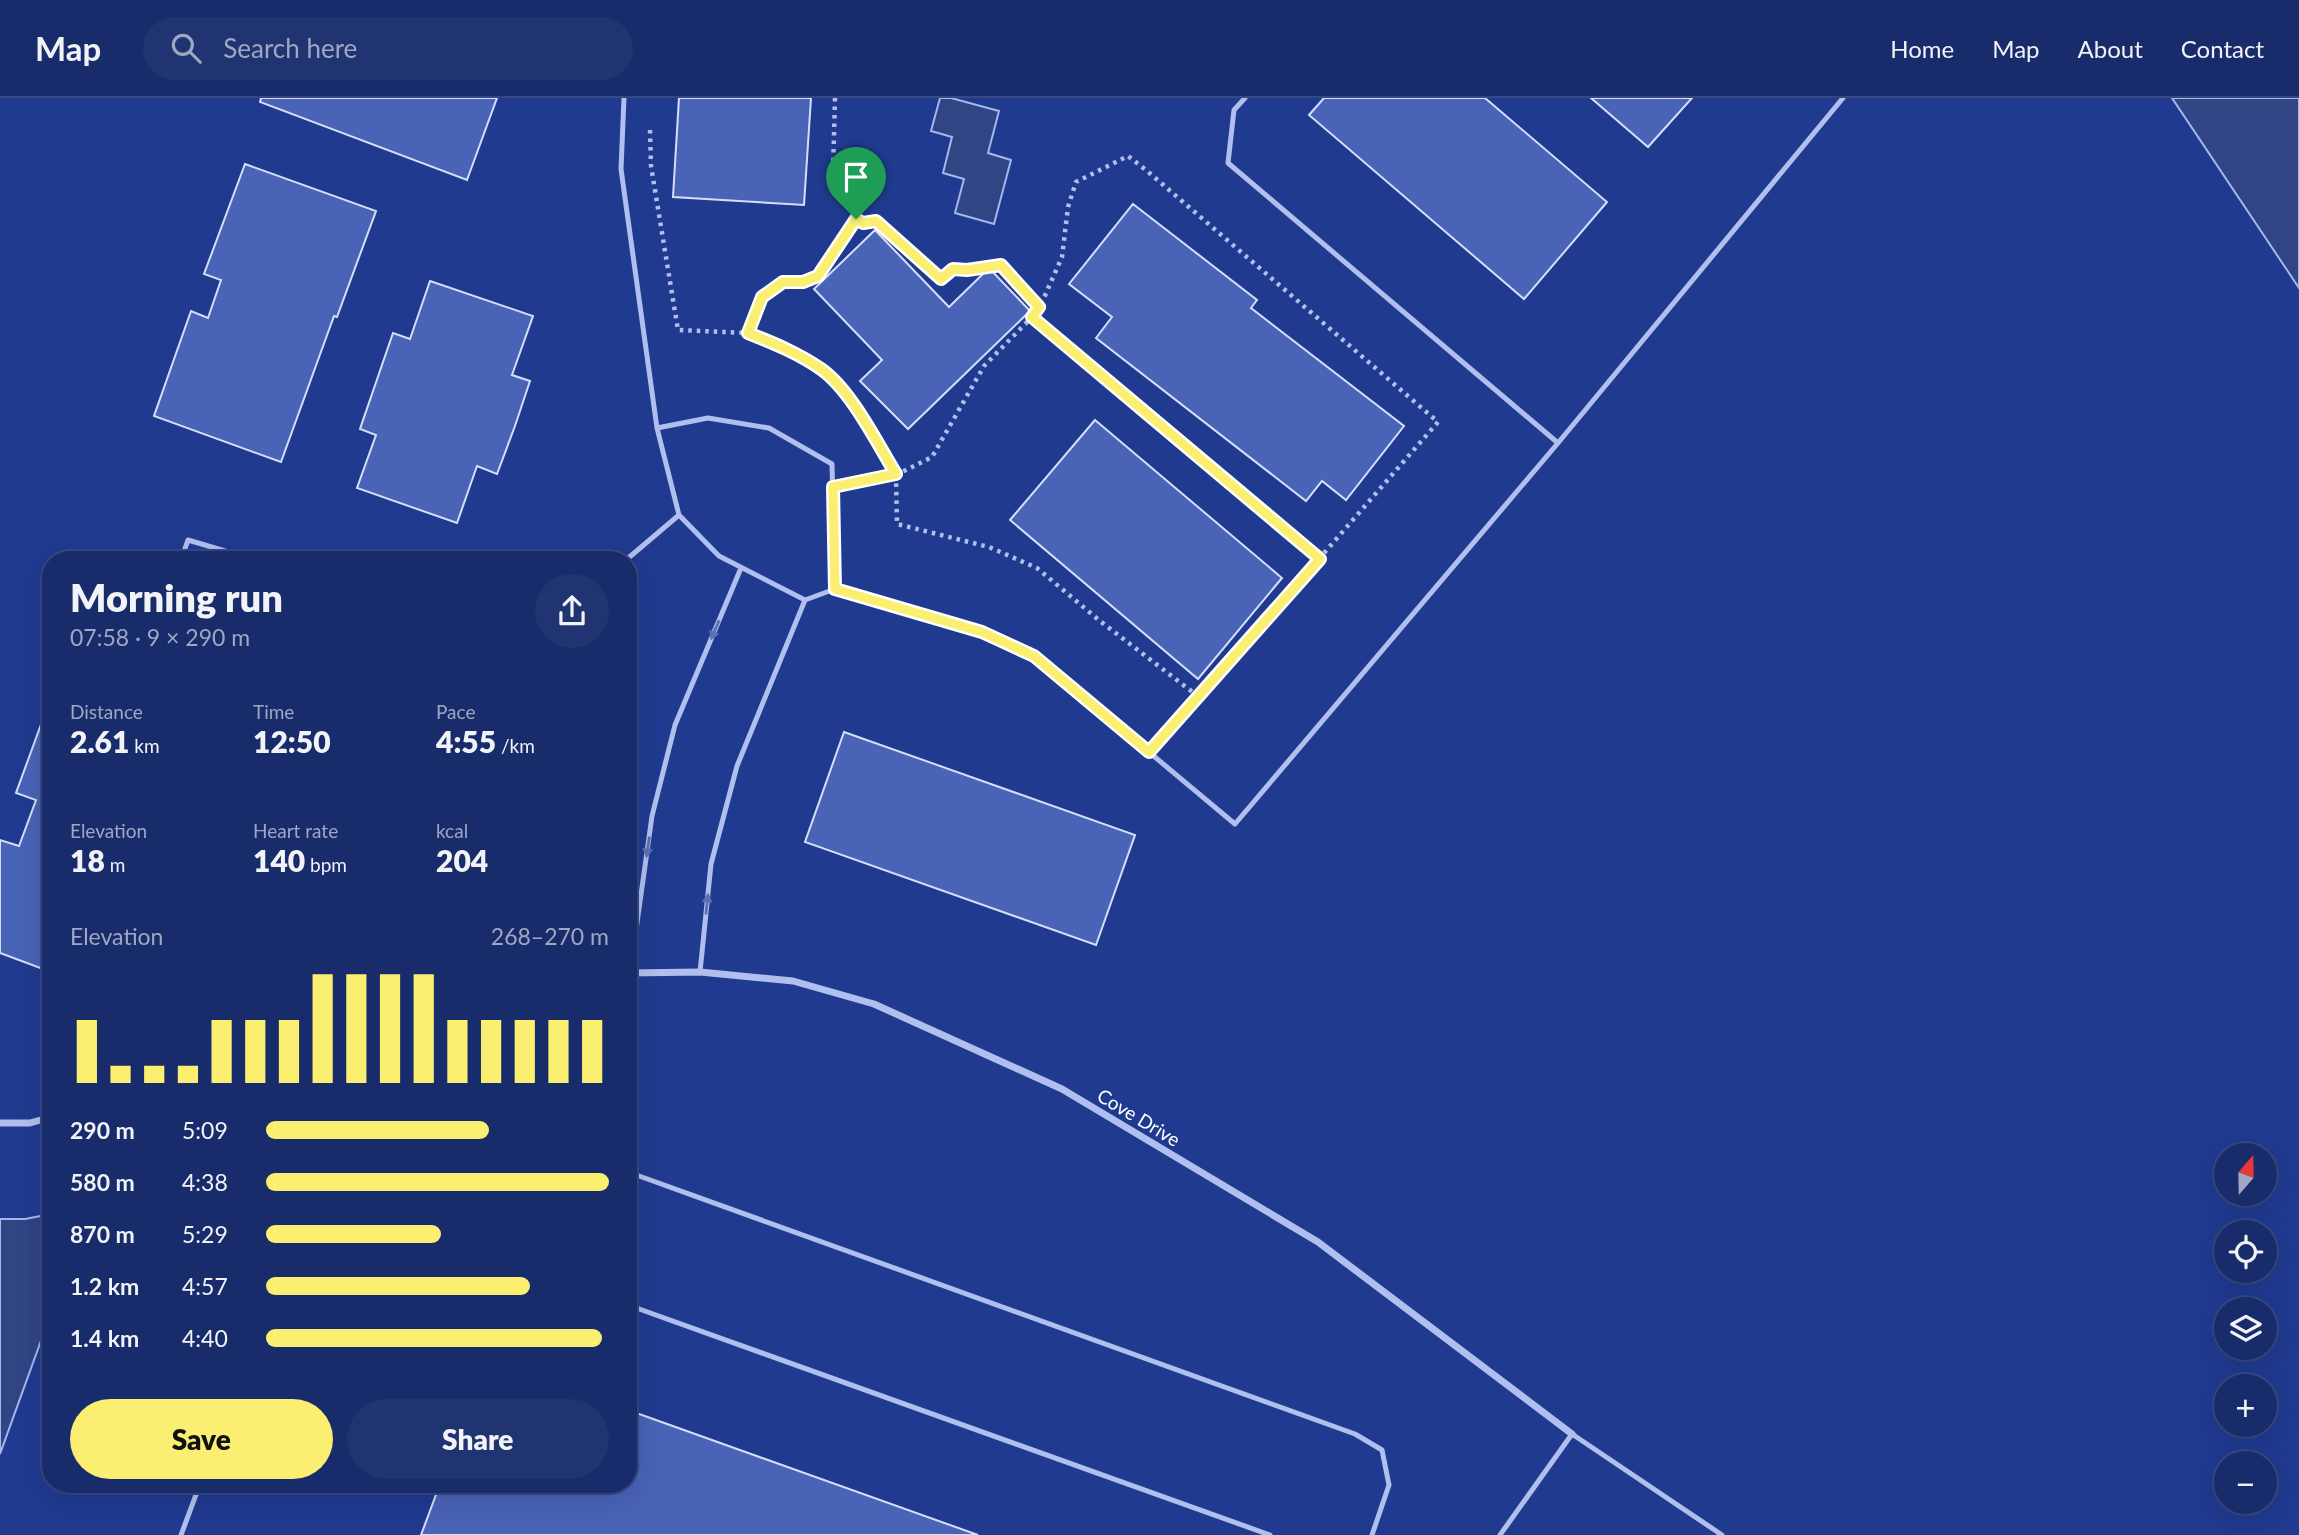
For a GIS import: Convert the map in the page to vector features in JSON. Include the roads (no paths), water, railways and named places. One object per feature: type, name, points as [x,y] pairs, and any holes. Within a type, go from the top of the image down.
[{"type":"street","name":"Cove Drive","points":[[637,973],[700,972],[793,981],[874,1004],[1062,1089],[1318,1242],[1572,1434]]},
{"type":"street","points":[[0,1123],[30,1123],[42,1120]]},
{"type":"lane","points":[[624,98],[621,169],[657,428],[679,515],[719,556],[805,600],[835,589],[982,632],[1034,656],[1235,824],[1558,443],[1843,98]]},
{"type":"lane","points":[[1245,98],[1234,110],[1228,163],[1558,443]]},
{"type":"lane","points":[[657,428],[708,418],[769,428],[832,464],[835,589]]},
{"type":"lane","points":[[637,551],[679,515]]},
{"type":"lane","points":[[184,551],[188,540],[225,551]]},
{"type":"lane","points":[[637,918],[652,816],[675,725],[741,568]]},
{"type":"lane","points":[[700,972],[710,864],[737,766],[805,600]]},
{"type":"lane","points":[[637,1175],[1356,1434],[1382,1450],[1389,1485],[1372,1535]]},
{"type":"lane","points":[[637,1308],[1269,1535]]},
{"type":"lane","points":[[1500,1535],[1572,1434],[1722,1535]]},
{"type":"lane","points":[[181,1535],[197,1493]]},
{"type":"water","points":[[940,98],[951,98],[999,111],[988,153],[1011,160],[994,224],[955,213],[964,179],[943,173],[952,137],[931,131]]},
{"type":"water","points":[[2172,98],[2299,98],[2299,288]]},
{"type":"water","points":[[42,1216],[42,1338],[0,1454],[0,1219]]}]
